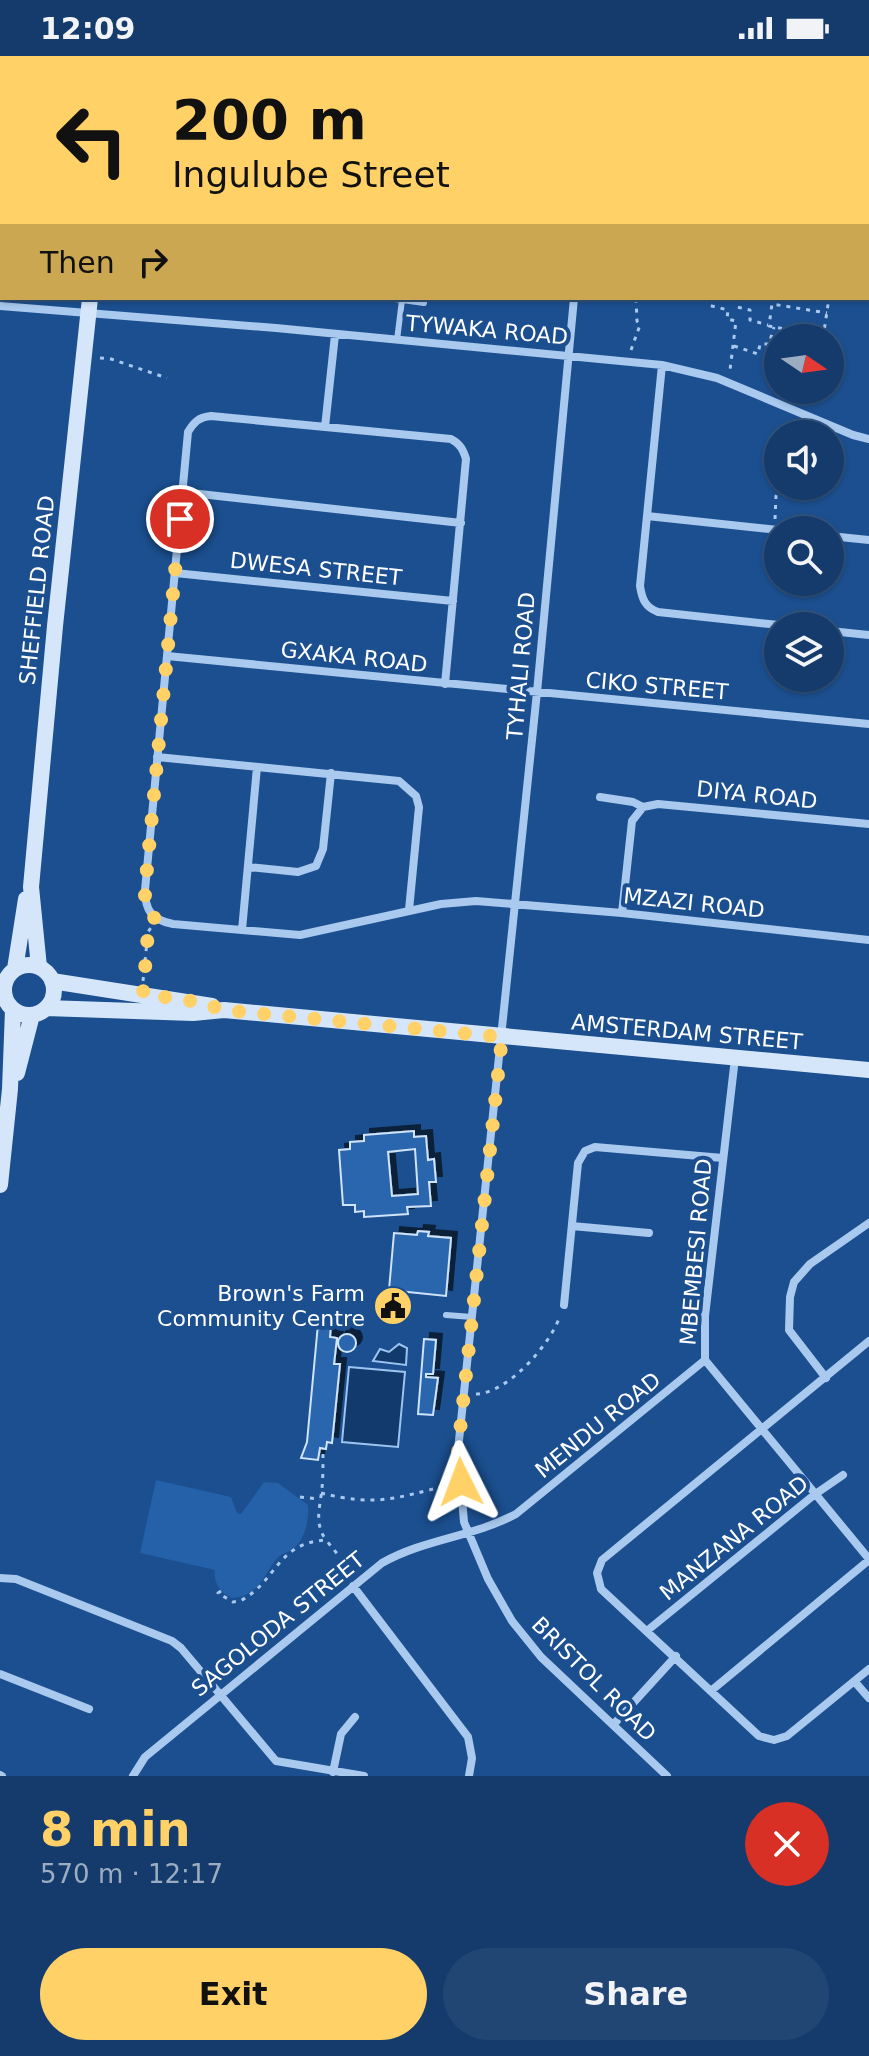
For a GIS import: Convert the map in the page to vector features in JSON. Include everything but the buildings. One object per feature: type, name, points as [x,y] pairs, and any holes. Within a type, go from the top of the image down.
[{"type":"street","name":"TYHALI ROAD","points":[[502,1037],[574,300]]},
{"type":"street","name":"TYWAKA ROAD","points":[[0,306],[89,306],[335,335],[662,365],[696,371],[725,381],[869,439]]},
{"type":"street","name":"SHEFFIELD ROAD","points":[[8,974],[31,887],[89,306]]},
{"type":"street","points":[[325,427],[335,335]]},
{"type":"street","points":[[662,365],[640,586],[642,599],[658,612],[764,623]]},
{"type":"street","points":[[155,919],[145,904],[145,890],[188,432],[194,422],[203,416],[457,442],[464,450],[466,459],[445,684]]},
{"type":"street","points":[[182,492],[461,523]]},
{"type":"street","points":[[647,516],[764,529]]},
{"type":"street","points":[[844,537],[869,540]]},
{"type":"street","name":"DWESA STREET","points":[[175,573],[453,601]]},
{"type":"street","points":[[844,632],[869,635]]},
{"type":"street","name":"GXAKA ROAD","points":[[167,656],[537,692]]},
{"type":"street","name":"CIKO STREET","points":[[537,692],[869,724]]},
{"type":"street","points":[[157,757],[399,781],[416,796],[419,818],[409,910]]},
{"type":"street","points":[[242,930],[257,767]]},
{"type":"street","points":[[248,867],[298,872],[316,866],[323,849],[331,773]]},
{"type":"street","name":"DIYA ROAD","points":[[600,797],[633,802],[643,807],[658,804],[869,824]]},
{"type":"street","points":[[622,913],[632,821],[643,807]]},
{"type":"street","name":"SHEFFIELD ROAD","points":[[31,887],[39,967]]},
{"type":"street","name":"MZAZI ROAD","points":[[155,919],[173,924],[283,934],[313,933],[409,910],[462,902],[622,913],[869,940]]},
{"type":"street","points":[[0,1185],[10,1089],[4,987],[8,974],[27,965],[39,967],[52,981],[53,991],[39,1011],[10,1089]]},
{"type":"street","points":[[52,981],[199,1002],[224,1010]]},
{"type":"street","points":[[6,1001],[39,1011],[193,1013],[224,1010]]},
{"type":"street","name":"AMSTERDAM STREET","points":[[224,1010],[869,1070]]},
{"type":"street","name":"BRISTOL ROAD","points":[[502,1037],[458,1450],[464,1522],[488,1579],[512,1621],[541,1657],[667,1776]]},
{"type":"street","name":"MBEMBESI ROAD","points":[[735,1058],[705,1316],[705,1360],[869,1559]]},
{"type":"street","points":[[564,1305],[578,1163],[585,1151],[595,1147],[723,1158]]},
{"type":"street","points":[[826,1378],[789,1330],[790,1297],[794,1282],[810,1264],[869,1223]]},
{"type":"street","points":[[572,1226],[649,1233]]},
{"type":"street","points":[[869,1341],[602,1560],[597,1573],[601,1589],[759,1736],[774,1740],[787,1736],[869,1669]]},
{"type":"street","name":"MENDU ROAD","points":[[468,1535],[494,1526],[531,1504],[705,1360]]},
{"type":"street","name":"MANZANA ROAD","points":[[648,1630],[843,1475]]},
{"type":"street","name":"SAGOLODA STREET","points":[[133,1776],[145,1757],[219,1694],[399,1553],[468,1535]]},
{"type":"street","points":[[712,1690],[869,1559]]},
{"type":"street","points":[[0,1578],[16,1579],[172,1641],[276,1761],[364,1776]]},
{"type":"street","points":[[356,1584],[468,1737],[472,1758],[469,1776]]},
{"type":"street","points":[[613,1725],[676,1656]]},
{"type":"street","points":[[0,1674],[89,1709]]},
{"type":"street","points":[[855,1682],[869,1698]]},
{"type":"street","points":[[333,1772],[341,1734],[355,1717]]},
{"type":"lane","points":[[397,340],[402,300],[424,303]]},
{"type":"lane","points":[[446,1315],[472,1317]]},
{"type":"path","points":[[630,362],[640,325],[636,300]]},
{"type":"path","points":[[707,300],[708,305],[728,310],[727,319],[736,321],[730,359],[733,360],[725,381]]},
{"type":"path","points":[[738,300],[737,307],[750,310],[750,320],[765,324]]},
{"type":"path","points":[[772,324],[773,300]]},
{"type":"path","points":[[825,324],[829,300]]},
{"type":"path","points":[[772,304],[827,313]]},
{"type":"path","points":[[734,346],[758,354],[760,344],[764,344]]},
{"type":"path","points":[[84,356],[111,359],[167,378]]},
{"type":"path","points":[[143,994],[148,932],[155,919]]},
{"type":"path","points":[[464,1393],[485,1394],[529,1363],[545,1347],[564,1305]]},
{"type":"path","points":[[323,1454],[318,1520],[326,1540],[356,1584]]},
{"type":"path","points":[[321,1493],[351,1500],[380,1501],[461,1482]]},
{"type":"path","points":[[300,1497],[320,1499]]},
{"type":"path","points":[[221,1591],[218,1593],[227,1600],[240,1601],[263,1585],[276,1563],[287,1554],[309,1543],[326,1540]]},
{"type":"shaded area","points":[[399,1344],[407,1348],[406,1365],[373,1361],[380,1349],[389,1352]]},
{"type":"shaded area","points":[[349,1367],[405,1372],[398,1447],[342,1442]]},
{"type":"shaded area","points":[[156,1480],[231,1497],[237,1513],[241,1514],[264,1482],[278,1483],[308,1505],[305,1531],[299,1543],[278,1558],[253,1590],[232,1598],[218,1587],[215,1570],[140,1553]]},
{"type":"place","name":"Brown's Farm Community Centre","points":[[393,1306]]},
{"type":"route","points":[[180,519],[145,890],[145,904],[155,919],[148,932],[143,994],[199,1002],[224,1010],[502,1037],[458,1450],[461,1482]]}]
